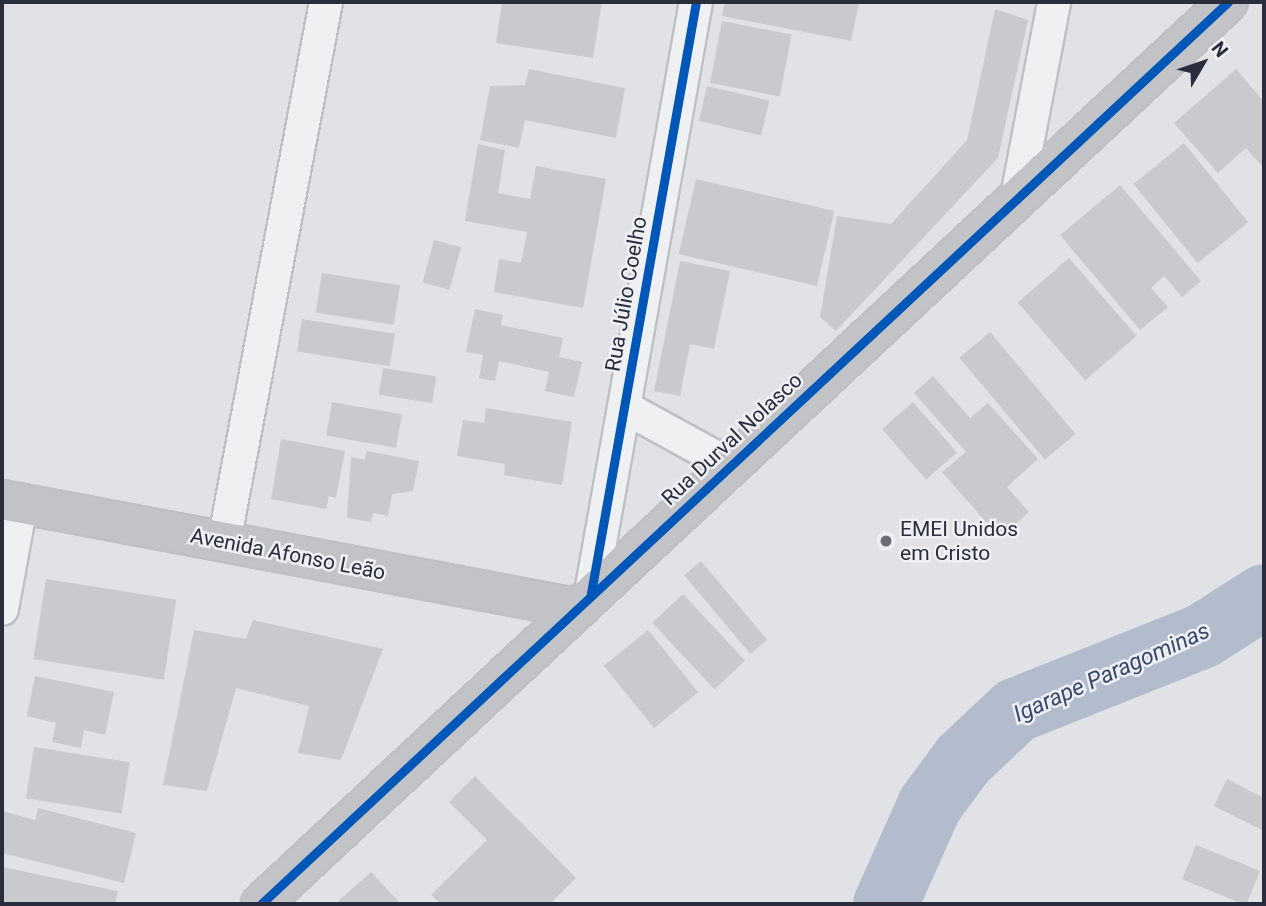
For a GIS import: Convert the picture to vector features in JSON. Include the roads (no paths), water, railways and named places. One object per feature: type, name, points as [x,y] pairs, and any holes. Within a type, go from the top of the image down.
[{"type":"street","points":[[224,542],[327,2]]},
{"type":"street","name":"Rua Júlio Coelho","points":[[583,600],[624,407],[696,2]]},
{"type":"street","points":[[1016,202],[1054,2]]},
{"type":"street","name":"Rua Durval Nolasco","points":[[261,904],[583,600],[1016,202],[1228,2]]},
{"type":"street","points":[[624,407],[730,465]]},
{"type":"street","points":[[2,609],[11,502]]},
{"type":"street","name":"Avenida Afonso Leão","points":[[11,502],[224,542],[583,600]]},
{"type":"waterway","name":"Igarape Paragominas","points":[[885,904],[929,805],[962,760],[1015,710],[1203,635],[1264,596]]},
{"type":"place","name":"EMEI Unidos em Cristo","points":[[886,541]]}]
